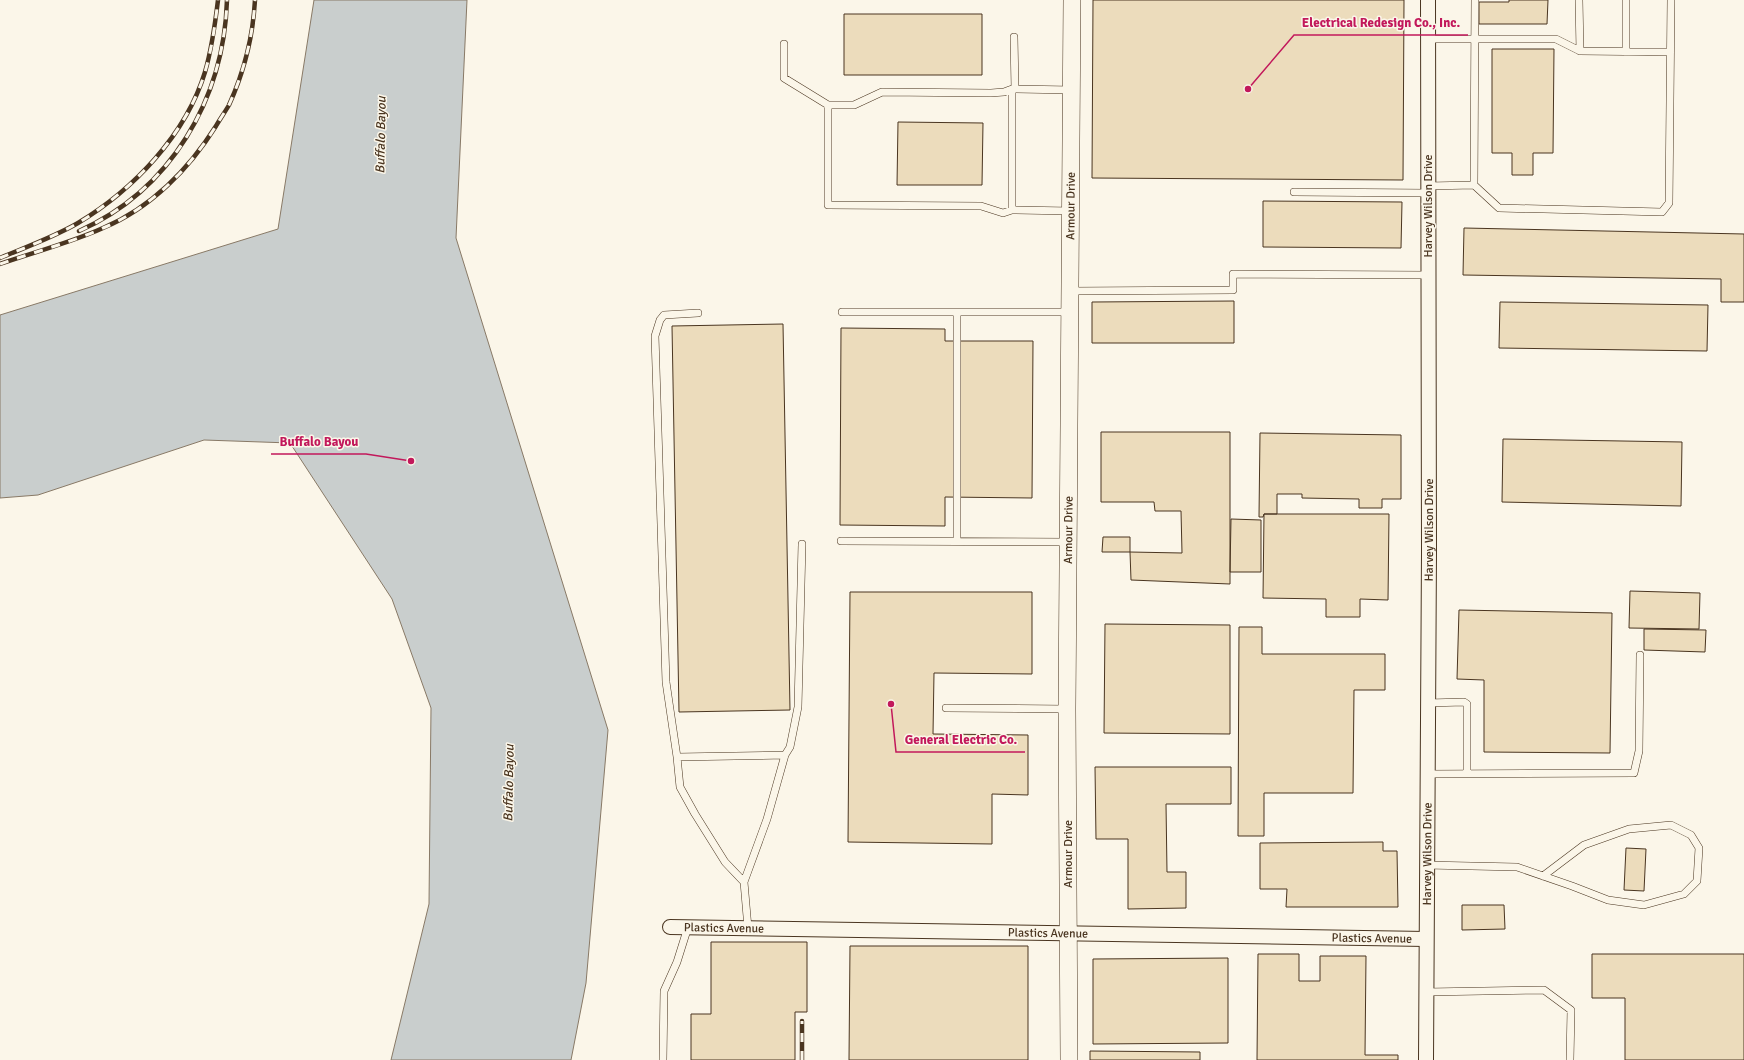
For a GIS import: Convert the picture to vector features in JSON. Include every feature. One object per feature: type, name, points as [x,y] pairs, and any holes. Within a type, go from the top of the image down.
[{"type":"street","name":"Armour Drive","points":[[1069,1060],[1067,709],[1072,0]]},
{"type":"street","name":"Harvey Wilson Drive","points":[[1426,1060],[1428,703],[1428,0]]},
{"type":"street","name":"Plastics Avenue","points":[[670,927],[1426,939]]},
{"type":"lane","points":[[1475,0],[1474,185],[1499,208],[1662,212],[1669,203],[1670,0]]},
{"type":"lane","points":[[1579,0],[1580,51]]},
{"type":"lane","points":[[1626,0],[1626,52]]},
{"type":"lane","points":[[1012,210],[1014,37]]},
{"type":"lane","points":[[1428,39],[1556,39],[1580,51],[1670,52]]},
{"type":"lane","points":[[784,44],[784,78],[828,104],[854,104],[882,92],[991,93],[1004,92],[1013,89],[1071,90]]},
{"type":"lane","points":[[828,104],[828,205],[981,206],[1003,213],[1012,210],[1070,211]]},
{"type":"lane","points":[[1294,192],[1428,190],[1474,185]]},
{"type":"lane","points":[[1069,291],[1233,290],[1233,274],[1428,275]]},
{"type":"lane","points":[[842,312],[1069,312]]},
{"type":"lane","points":[[957,312],[957,541]]},
{"type":"lane","points":[[698,313],[664,315],[660,320],[656,336],[666,682],[680,787],[725,862],[744,882]]},
{"type":"lane","points":[[841,541],[1069,542]]},
{"type":"lane","points":[[748,928],[744,882],[767,819],[785,755],[790,747],[798,707],[802,544]]},
{"type":"lane","points":[[1427,774],[1634,773],[1639,750],[1640,655]]},
{"type":"lane","points":[[1428,703],[1464,702],[1467,704],[1467,774]]},
{"type":"lane","points":[[946,708],[1067,709]]},
{"type":"lane","points":[[677,757],[785,755]]},
{"type":"lane","points":[[1426,865],[1517,867],[1608,900],[1644,904],[1684,894],[1697,881],[1699,848],[1691,834],[1671,825],[1629,829],[1584,845],[1543,876]]},
{"type":"lane","points":[[663,1060],[664,991],[677,962],[688,927]]},
{"type":"lane","points":[[1427,992],[1544,990],[1571,1010],[1570,1060]]},
{"type":"water","points":[[314,0],[467,0],[456,238],[608,730],[586,983],[571,1060],[391,1060],[429,904],[431,708],[392,599],[290,443],[204,440],[38,495],[0,498],[0,315],[278,229]]},
{"type":"building","points":[[1093,0],[1404,0],[1403,180],[1092,178]]},
{"type":"building","points":[[1509,0],[1548,0],[1547,24],[1479,24],[1479,2],[1509,2]]},
{"type":"building","points":[[844,14],[982,14],[982,75],[844,75]]},
{"type":"building","points":[[1492,49],[1554,49],[1553,153],[1533,153],[1533,175],[1512,175],[1512,153],[1492,153]]},
{"type":"building","points":[[898,122],[983,123],[982,185],[897,185]]},
{"type":"building","points":[[1263,201],[1402,202],[1401,248],[1263,247]]},
{"type":"building","points":[[1464,228],[1744,234],[1744,302],[1721,302],[1721,279],[1463,275]]},
{"type":"building","points":[[1234,301],[1234,343],[1092,343],[1092,302]]},
{"type":"building","points":[[1500,302],[1708,305],[1707,351],[1499,348]]},
{"type":"building","points":[[783,324],[790,710],[679,712],[672,326]]},
{"type":"building","points":[[841,328],[945,329],[945,341],[1033,341],[1032,498],[945,497],[945,526],[840,525]]},
{"type":"building","points":[[1101,432],[1230,432],[1230,584],[1131,580],[1130,552],[1182,553],[1181,511],[1155,511],[1154,502],[1101,502]]},
{"type":"building","points":[[1260,433],[1401,435],[1401,499],[1382,499],[1382,508],[1359,508],[1359,499],[1302,498],[1302,494],[1277,494],[1277,514],[1264,514],[1263,517],[1259,517]]},
{"type":"building","points":[[1503,439],[1682,442],[1681,506],[1502,502]]},
{"type":"building","points":[[1264,514],[1389,514],[1388,600],[1360,599],[1360,617],[1326,617],[1326,599],[1263,598]]},
{"type":"building","points":[[1231,519],[1261,520],[1261,572],[1230,572]]},
{"type":"building","points":[[1103,537],[1130,537],[1130,552],[1102,552]]},
{"type":"building","points":[[1630,591],[1700,593],[1699,629],[1629,628]]},
{"type":"building","points":[[850,592],[1032,592],[1032,674],[934,673],[933,734],[1028,735],[1028,795],[992,794],[992,844],[848,842]]},
{"type":"building","points":[[1459,610],[1612,613],[1610,753],[1484,752],[1484,680],[1457,679]]},
{"type":"building","points":[[1105,624],[1230,625],[1230,734],[1104,733]]},
{"type":"building","points":[[1239,627],[1262,627],[1262,654],[1385,654],[1385,690],[1354,690],[1353,793],[1264,793],[1264,836],[1238,836]]},
{"type":"building","points":[[1644,629],[1706,630],[1705,652],[1644,650]]},
{"type":"building","points":[[1095,767],[1231,767],[1231,804],[1166,804],[1167,872],[1186,872],[1186,908],[1128,909],[1128,839],[1096,839]]},
{"type":"building","points":[[1383,842],[1383,851],[1397,851],[1398,907],[1286,907],[1287,889],[1260,889],[1260,843]]},
{"type":"building","points":[[1626,848],[1646,849],[1644,891],[1624,890]]},
{"type":"building","points":[[1462,905],[1504,905],[1505,929],[1462,930]]},
{"type":"building","points":[[711,942],[807,942],[807,1012],[795,1012],[795,1060],[691,1060],[691,1014],[711,1014]]},
{"type":"building","points":[[850,946],[1028,946],[1028,1060],[849,1060]]},
{"type":"building","points":[[1258,954],[1299,954],[1299,981],[1320,981],[1320,956],[1366,956],[1365,1055],[1398,1055],[1398,1060],[1257,1060]]},
{"type":"building","points":[[1592,954],[1744,954],[1744,1060],[1625,1060],[1625,998],[1592,998]]},
{"type":"building","points":[[1228,958],[1228,1043],[1093,1044],[1093,959]]},
{"type":"building","points":[[1090,1051],[1200,1052],[1200,1060],[1090,1060]]},
{"type":"railway","points":[[0,258],[50,237],[78,223],[98,210],[118,194],[155,159],[185,118],[196,95],[210,54],[218,0]]},
{"type":"railway","points":[[79,231],[112,213],[141,192],[165,166],[186,137],[203,106],[216,72],[224,37],[227,0]]},
{"type":"railway","points":[[0,264],[78,238],[121,220],[153,198],[181,172],[205,142],[229,105],[247,54],[255,0]]},
{"type":"railway","points":[[802,1021],[802,1060]]},
{"type":"place","name":"Electrical Redesign Co., Inc.","points":[[1248,89]]},
{"type":"place","name":"Buffalo Bayou","points":[[411,461]]},
{"type":"place","name":"General Electric Co.","points":[[891,704]]}]
